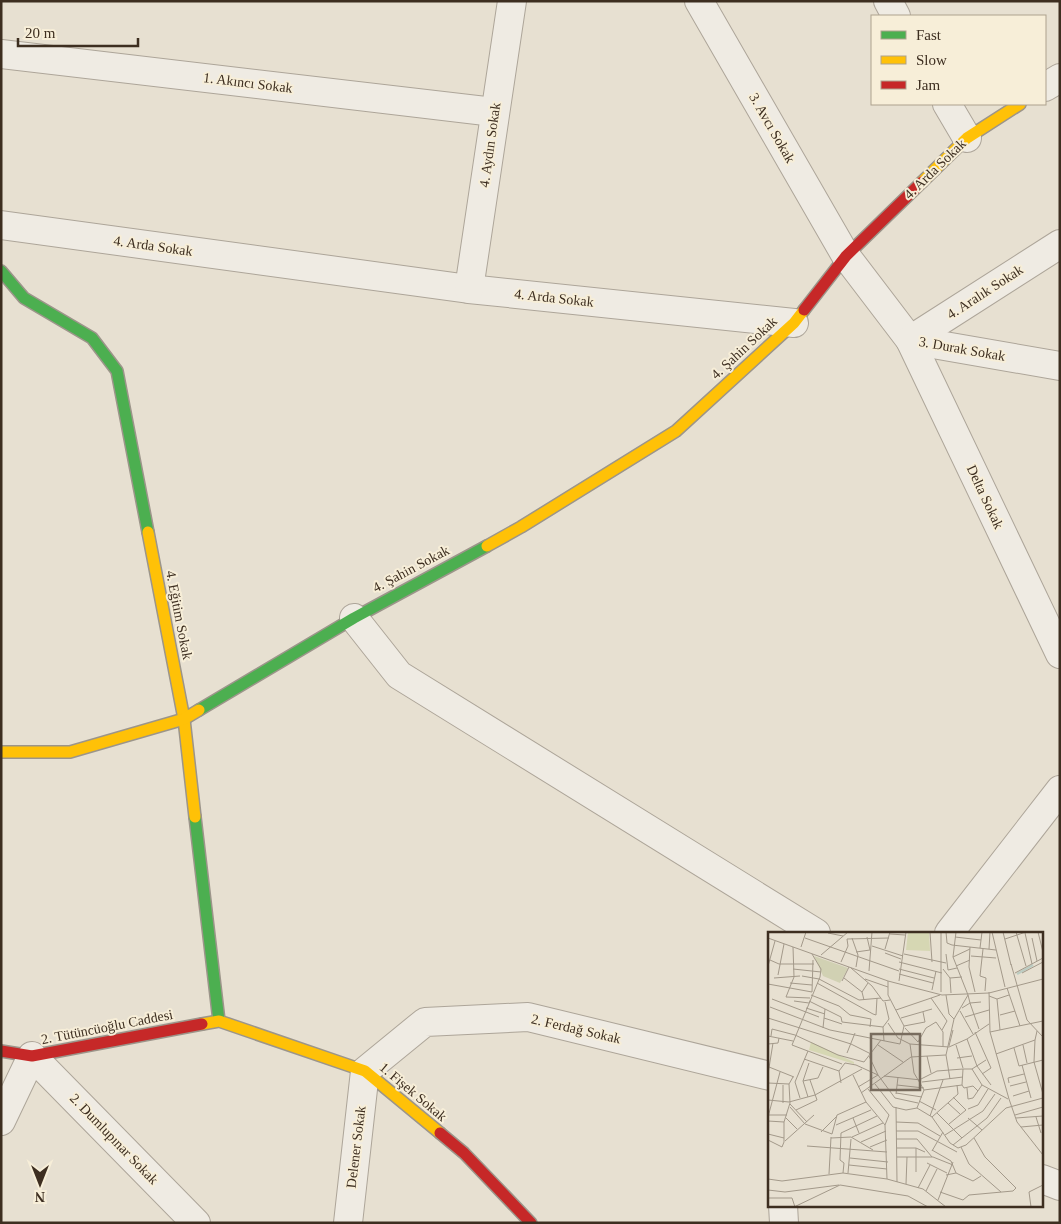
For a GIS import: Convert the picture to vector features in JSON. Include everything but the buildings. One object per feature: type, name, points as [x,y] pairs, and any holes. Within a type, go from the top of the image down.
[{"type":"street","name":"4. Aydın Sokak","points":[[469,289],[512,1]]},
{"type":"street","name":"3. Avcı Sokak","points":[[699,1],[846,256]]},
{"type":"street","points":[[888,1],[895,15]]},
{"type":"street","name":"1. Akıncı Sokak","points":[[1,54],[494,112]]},
{"type":"street","points":[[1046,87],[1060,78]]},
{"type":"street","points":[[948,105],[967,138]]},
{"type":"street","name":"4. Arda Sokak","points":[[1,225],[469,289],[794,323],[846,256],[967,138],[1018,105]]},
{"type":"street","name":"4. Aralık Sokak","points":[[910,340],[1060,244]]},
{"type":"street","name":"3. Durak Sokak","points":[[846,256],[910,340],[1060,366]]},
{"type":"street","name":"4. Eğitim Sokak","points":[[1,271],[24,298],[92,338],[117,371],[184,719],[219,1021]]},
{"type":"street","name":"4. Şahin Sokak","points":[[1,752],[70,752],[184,719],[354,618],[521,527],[676,431],[794,323]]},
{"type":"street","name":"Delta Sokak","points":[[910,340],[1060,654]]},
{"type":"street","points":[[354,618],[399,675],[814,932]]},
{"type":"street","points":[[950,932],[1057,796]]},
{"type":"street","name":"2. Ferdağ Sokak","points":[[365,1071],[425,1022],[528,1017],[768,1076]]},
{"type":"street","name":"2. Tütüncüoğlu Caddesi","points":[[1,1051],[32,1056],[219,1021]]},
{"type":"street","name":"1. Fişek Sokak","points":[[219,1021],[365,1071],[464,1153],[531,1223]]},
{"type":"street","points":[[1,1121],[32,1056]]},
{"type":"street","name":"2. Dumlupınar Sokak","points":[[32,1056],[196,1223]]},
{"type":"street","name":"Delener Sokak","points":[[348,1223],[365,1071]]},
{"type":"street","points":[[1044,1180],[1060,1186]]},
{"type":"street","points":[[783,1206],[784,1223]]},
{"type":"traffic: fast","points":[[1,271],[24,298],[92,338],[117,371],[148,532]]},
{"type":"traffic: fast","points":[[199,710],[354,618],[487,546]]},
{"type":"traffic: fast","points":[[195,817],[219,1021]]},
{"type":"traffic: slow","points":[[922,182],[967,138],[1018,105]]},
{"type":"traffic: slow","points":[[487,546],[676,431],[794,323],[804,310]]},
{"type":"traffic: slow","points":[[148,532],[184,719],[195,817]]},
{"type":"traffic: slow","points":[[1,752],[70,752],[184,719],[199,710]]},
{"type":"traffic: slow","points":[[202,1024],[219,1021],[365,1071],[440,1133]]},
{"type":"traffic: jam","points":[[804,310],[846,256],[922,182]]},
{"type":"traffic: jam","points":[[1,1051],[32,1056],[202,1024]]},
{"type":"traffic: jam","points":[[440,1133],[464,1153],[531,1223]]}]
